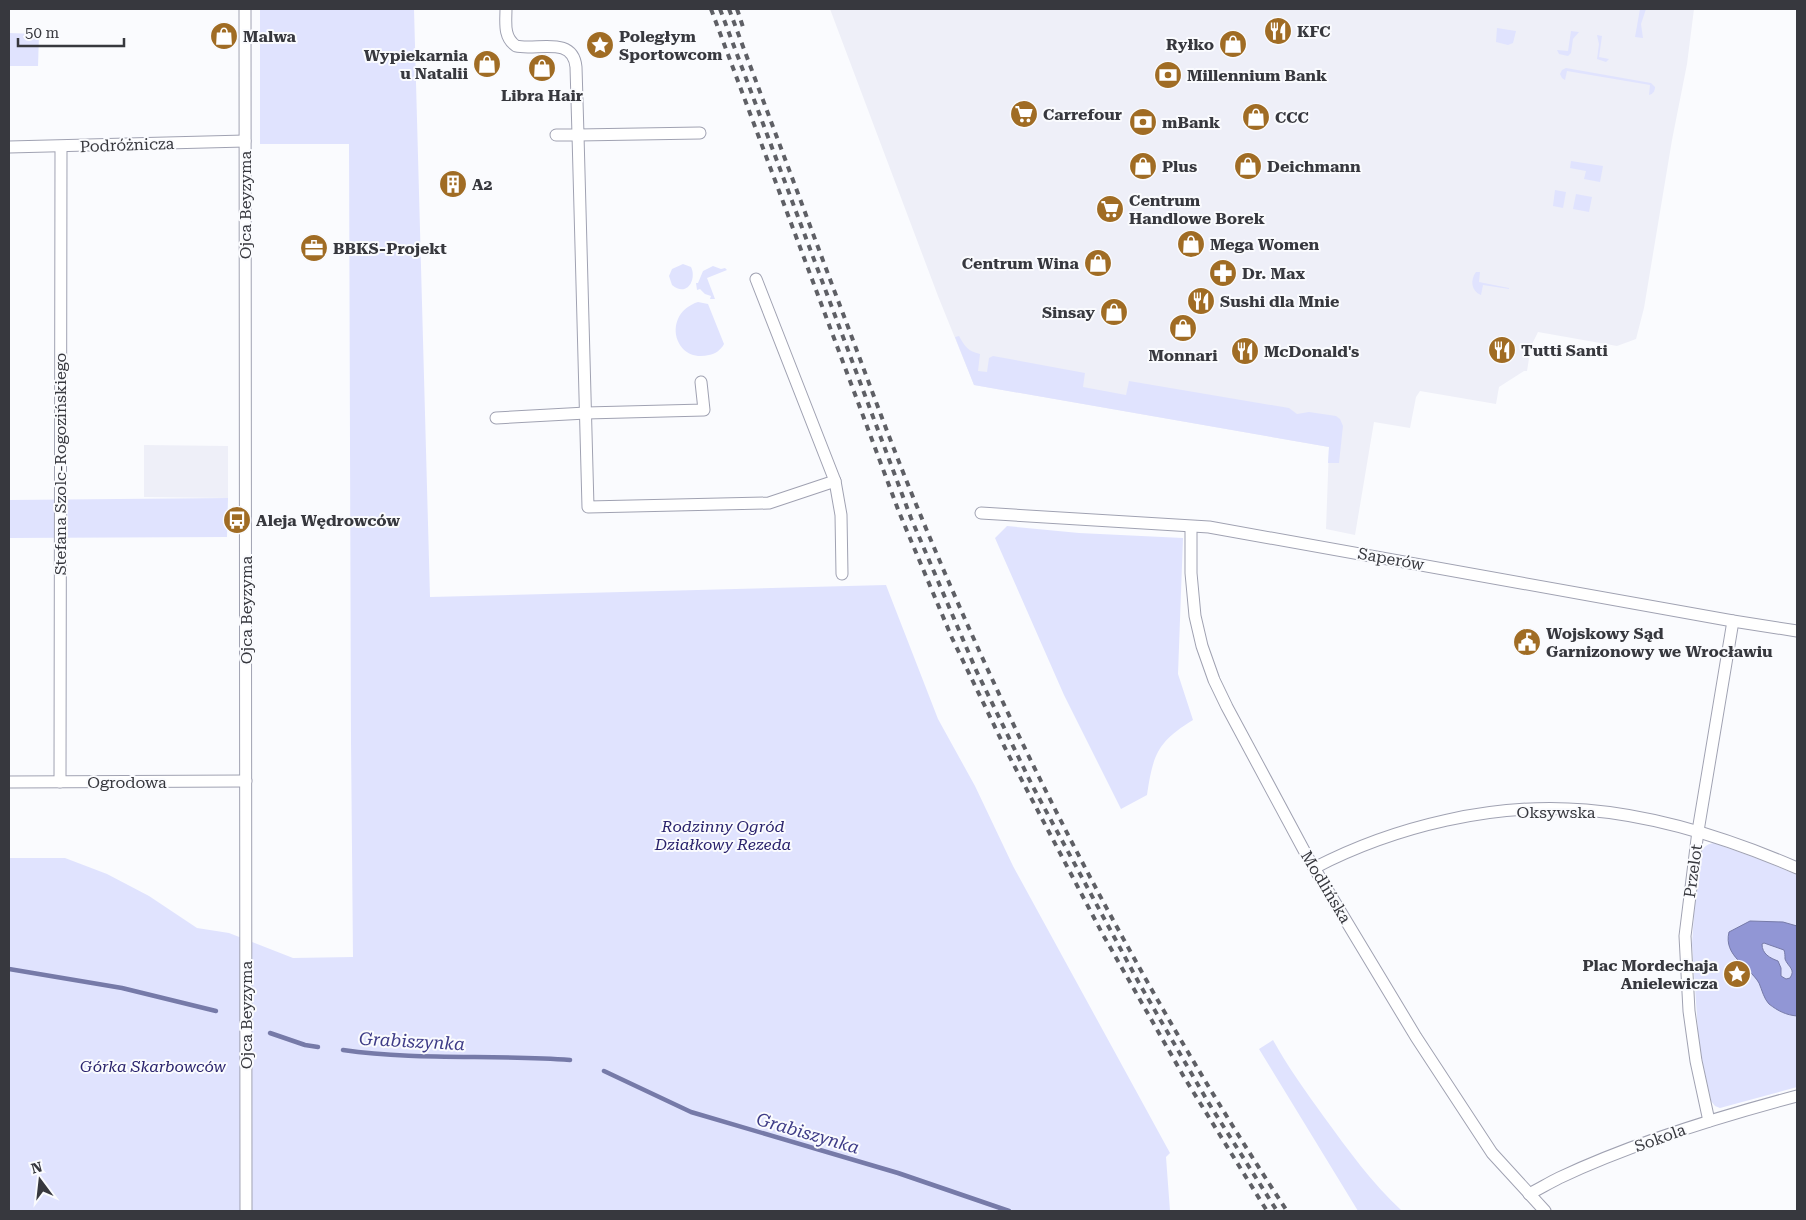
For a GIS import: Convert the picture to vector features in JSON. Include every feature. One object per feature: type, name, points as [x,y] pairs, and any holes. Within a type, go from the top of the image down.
[{"type":"street","name":"Ojca Beyzyma","points":[[245,9],[246,1211]]},
{"type":"street","points":[[506,9],[506,34],[508,39],[516,46],[561,47],[574,56],[576,67],[588,507],[769,503],[835,481]]},
{"type":"street","points":[[556,135],[700,133]]},
{"type":"street","name":"Podróżnicza","points":[[9,147],[245,141]]},
{"type":"street","name":"Stefana Szolc-Rogozińskiego","points":[[60,782],[61,147]]},
{"type":"street","points":[[756,279],[835,481],[841,515],[842,574]]},
{"type":"street","points":[[496,418],[586,413],[704,410],[701,382]]},
{"type":"street","name":"Saperów","points":[[981,513],[1209,527],[1797,631]]},
{"type":"street","name":"Modlińska","points":[[1191,527],[1193,604],[1202,646],[1214,680],[1306,856],[1416,1037],[1492,1153],[1545,1211]]},
{"type":"street","name":"Przelot","points":[[1709,1121],[1696,1061],[1689,1011],[1686,973],[1686,927],[1698,831],[1733,621]]},
{"type":"street","name":"Ogrodowa","points":[[9,782],[246,781]]},
{"type":"street","name":"Oksywska","points":[[1314,868],[1359,848],[1427,824],[1503,812],[1585,810],[1622,814],[1698,831],[1767,855],[1797,868]]},
{"type":"street","name":"Sokola","points":[[1529,1194],[1563,1176],[1614,1155],[1709,1121],[1797,1096]]},
{"type":"shaded area","points":[[830,9],[1694,9],[1687,64],[1672,140],[1644,308],[1636,339],[1617,346],[1538,332],[1531,346],[1527,371],[1499,387],[1496,404],[1420,391],[1416,397],[1410,428],[1374,422],[1355,535],[1326,529],[1329,447],[974,385],[938,296]]},
{"type":"shaded area","points":[[144,445],[228,446],[228,498],[144,497]]},
{"type":"green space","name":"Rodzinny Ogród Działkowy Rezeda","points":[[260,9],[414,9],[430,597],[886,585],[938,719],[975,786],[1013,866],[1170,1153],[1166,1157],[1170,1211],[9,1211],[9,858],[65,858],[107,874],[149,896],[197,928],[229,933],[293,958],[353,957],[349,144],[260,144]]},
{"type":"green space","points":[[1640,9],[1646,9],[1641,24],[1643,38],[1635,37]]},
{"type":"green space","points":[[1497,28],[1516,31],[1513,43],[1508,45],[1496,42]]},
{"type":"green space","points":[[1571,31],[1579,32],[1573,39],[1571,53],[1568,56],[1559,54],[1557,50],[1568,51]]},
{"type":"green space","points":[[9,33],[39,34],[38,66],[9,66]]},
{"type":"green space","points":[[1597,35],[1602,36],[1599,57],[1609,59],[1606,62],[1597,59],[1599,44]]},
{"type":"green space","points":[[1566,68],[1651,83],[1655,90],[1649,95],[1650,85],[1567,71],[1565,80],[1560,74]]},
{"type":"green space","points":[[1571,161],[1603,166],[1600,182],[1584,179],[1586,171],[1570,168]]},
{"type":"green space","points":[[1555,190],[1566,192],[1563,208],[1553,206]]},
{"type":"green space","points":[[1576,194],[1592,197],[1589,212],[1573,209]]},
{"type":"green space","points":[[683,264],[691,267],[693,277],[689,285],[682,289],[672,285],[669,276],[672,269]]},
{"type":"green space","points":[[713,266],[727,270],[707,278],[715,299],[710,299],[711,296],[705,294],[700,289],[697,290],[696,283],[698,283],[703,271]]},
{"type":"green space","points":[[1476,272],[1480,272],[1479,282],[1509,289],[1483,285],[1481,295],[1475,291],[1472,285]]},
{"type":"green space","points":[[698,302],[708,304],[724,344],[716,353],[697,356],[687,352],[680,345],[676,336],[676,326],[679,317],[686,308]]},
{"type":"green space","points":[[959,336],[967,348],[980,354],[978,371],[987,372],[989,358],[993,356],[1085,373],[1083,387],[1126,395],[1129,381],[1289,408],[1297,414],[1309,412],[1336,416],[1340,419],[1343,426],[1339,463],[1328,463],[1329,447],[974,385],[955,337]]},
{"type":"green space","points":[[228,498],[227,537],[9,538],[9,500]]},
{"type":"green space","points":[[1007,526],[1079,533],[1183,538],[1178,674],[1193,720],[1171,735],[1159,751],[1152,770],[1147,795],[1121,809],[1064,695],[995,538]]},
{"type":"green space","name":"Plac Mordechaja Anielewicza","points":[[1714,843],[1797,875],[1797,1087],[1720,1108],[1711,1101],[1699,1046],[1692,944],[1700,856],[1705,847]]},
{"type":"green space","points":[[1273,1040],[1297,1079],[1342,1142],[1370,1178],[1402,1211],[1358,1211],[1259,1049]]},
{"type":"water","points":[[1750,921],[1783,922],[1797,926],[1797,1016],[1782,1012],[1767,1002],[1755,977],[1733,954],[1728,940],[1729,932]],"holes":[[[1762,944],[1784,950],[1785,959],[1792,972],[1790,978],[1786,979],[1781,976],[1781,968],[1778,961],[1765,953]]]},
{"type":"waterway","name":"Grabiszynka","points":[[9,969],[122,988],[216,1011]]},
{"type":"waterway","name":"Grabiszynka","points":[[270,1033],[305,1045],[318,1047]]},
{"type":"waterway","name":"Grabiszynka","points":[[343,1050],[399,1055],[570,1060]]},
{"type":"waterway","name":"Grabiszynka","points":[[604,1071],[691,1112],[898,1173],[1009,1211]]},
{"type":"railway","points":[[711,9],[899,512],[952,638],[1007,752],[1102,933],[1184,1077],[1267,1211]]},
{"type":"railway","points":[[720,9],[911,518],[976,670],[1032,785],[1139,983],[1208,1102],[1277,1211]]},
{"type":"railway","points":[[729,9],[896,455],[997,691],[1040,780],[1133,956],[1182,1042],[1287,1211]]},
{"type":"railway","points":[[737,9],[743,27]]},
{"type":"place","name":"KFC","points":[[1278,31]]},
{"type":"place","name":"Malwa","points":[[224,36]]},
{"type":"place","name":"Ryłko","points":[[1233,44]]},
{"type":"place","name":"Poległym Sportowcom","points":[[600,45]]},
{"type":"place","name":"Wypiekarnia u Natalii","points":[[487,64]]},
{"type":"place","name":"Libra Hair","points":[[542,68]]},
{"type":"place","name":"Millennium Bank","points":[[1168,75]]},
{"type":"place","name":"Carrefour","points":[[1024,114]]},
{"type":"place","name":"CCC","points":[[1256,117]]},
{"type":"place","name":"mBank","points":[[1143,122]]},
{"type":"place","name":"Plus","points":[[1143,166]]},
{"type":"place","name":"Deichmann","points":[[1248,166]]},
{"type":"place","name":"A2","points":[[453,184]]},
{"type":"place","name":"Centrum Handlowe Borek","points":[[1110,209]]},
{"type":"place","name":"Mega Women","points":[[1191,244]]},
{"type":"place","name":"BBKS-Projekt","points":[[314,248]]},
{"type":"place","name":"Centrum Wina","points":[[1098,263]]},
{"type":"place","name":"Dr. Max","points":[[1223,273]]},
{"type":"place","name":"Sushi dla Mnie","points":[[1201,301]]},
{"type":"place","name":"Sinsay","points":[[1114,312]]},
{"type":"place","name":"Monnari","points":[[1183,328]]},
{"type":"place","name":"Tutti Santi","points":[[1502,350]]},
{"type":"place","name":"McDonald's","points":[[1245,351]]},
{"type":"place","name":"Aleja Wędrowców","points":[[237,520]]},
{"type":"place","name":"Wojskowy Sąd Garnizonowy we Wrocławiu","points":[[1527,642]]},
{"type":"place","name":"Plac Mordechaja Anielewicza","points":[[1737,974]]},
{"type":"park label","name":"Górka Skarbowców","points":[[153,1066]]}]
